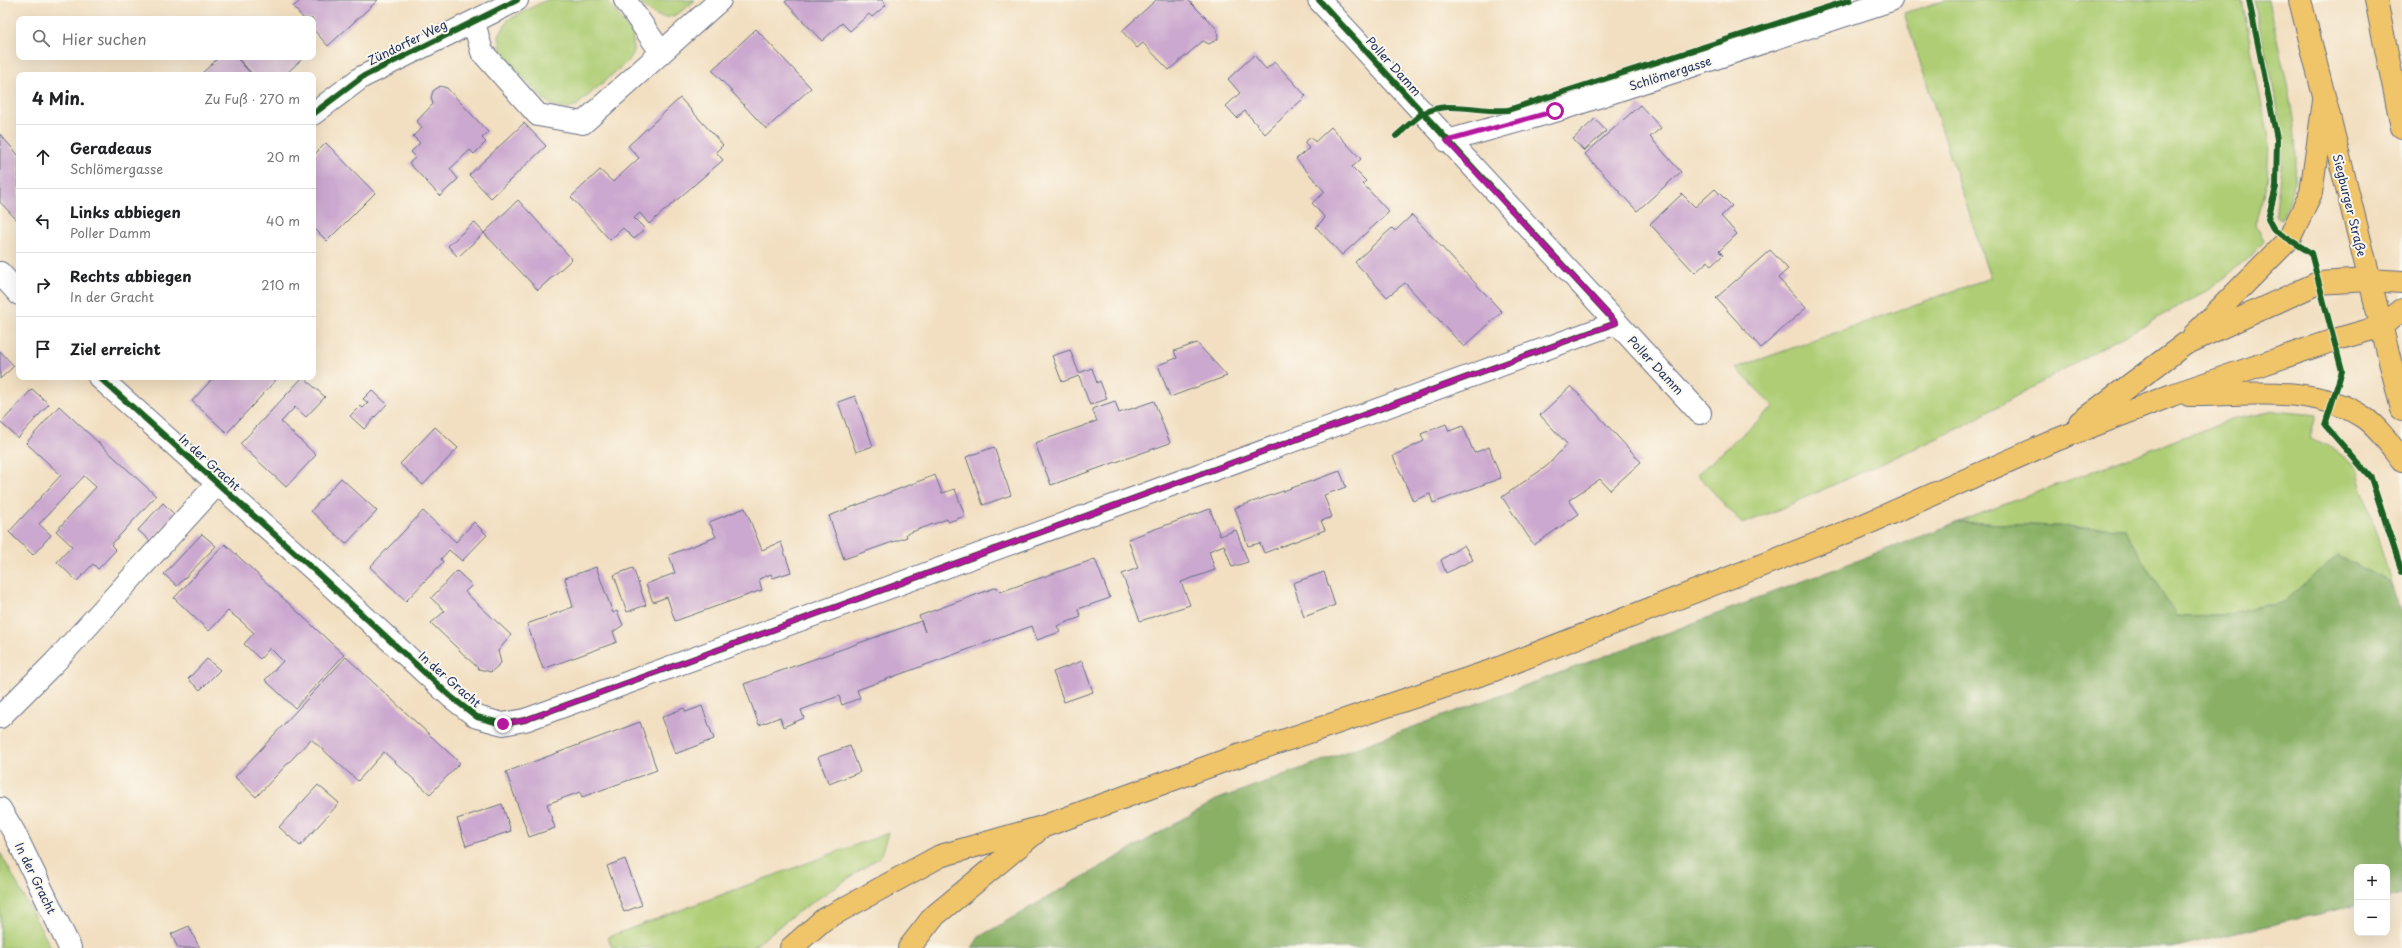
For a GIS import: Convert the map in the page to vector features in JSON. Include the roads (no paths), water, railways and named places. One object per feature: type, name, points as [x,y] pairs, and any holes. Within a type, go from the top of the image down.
[{"type":"main road","name":"Siegburger Straße","points":[[2300,0],[2380,327],[2402,409]]},
{"type":"main road","points":[[2376,0],[2402,127]]},
{"type":"main road","points":[[2056,440],[2185,344],[2288,239],[2311,193],[2324,101]]},
{"type":"main road","points":[[2185,344],[2318,283],[2369,280],[2402,282]]},
{"type":"main road","points":[[791,948],[823,920],[940,856],[1042,827],[1240,756],[1494,670],[1857,528],[2056,440],[2172,395],[2334,340],[2380,327],[2402,310]]},
{"type":"main road","points":[[2172,395],[2290,395],[2333,401],[2364,417],[2402,460]]},
{"type":"main road","points":[[909,948],[933,917],[1042,827]]},
{"type":"street","name":"Zündorfer Weg","points":[[316,111],[362,77],[517,0]]},
{"type":"street","points":[[625,0],[661,52]]},
{"type":"street","points":[[474,22],[482,52],[538,116],[583,123],[720,0]]},
{"type":"street","name":"Poller Damm","points":[[1319,0],[1447,141],[1700,413]]},
{"type":"street","name":"Schlömergasse","points":[[1447,141],[1555,111],[1891,0]]},
{"type":"street","points":[[0,273],[16,291]]},
{"type":"street","name":"In der Gracht","points":[[102,380],[218,483],[450,696],[477,718],[503,724],[540,714],[1616,323]]},
{"type":"street","name":"In der Gracht","points":[[0,717],[55,662],[218,483]]},
{"type":"street","name":"In der Gracht","points":[[0,809],[14,832],[70,948]]}]
